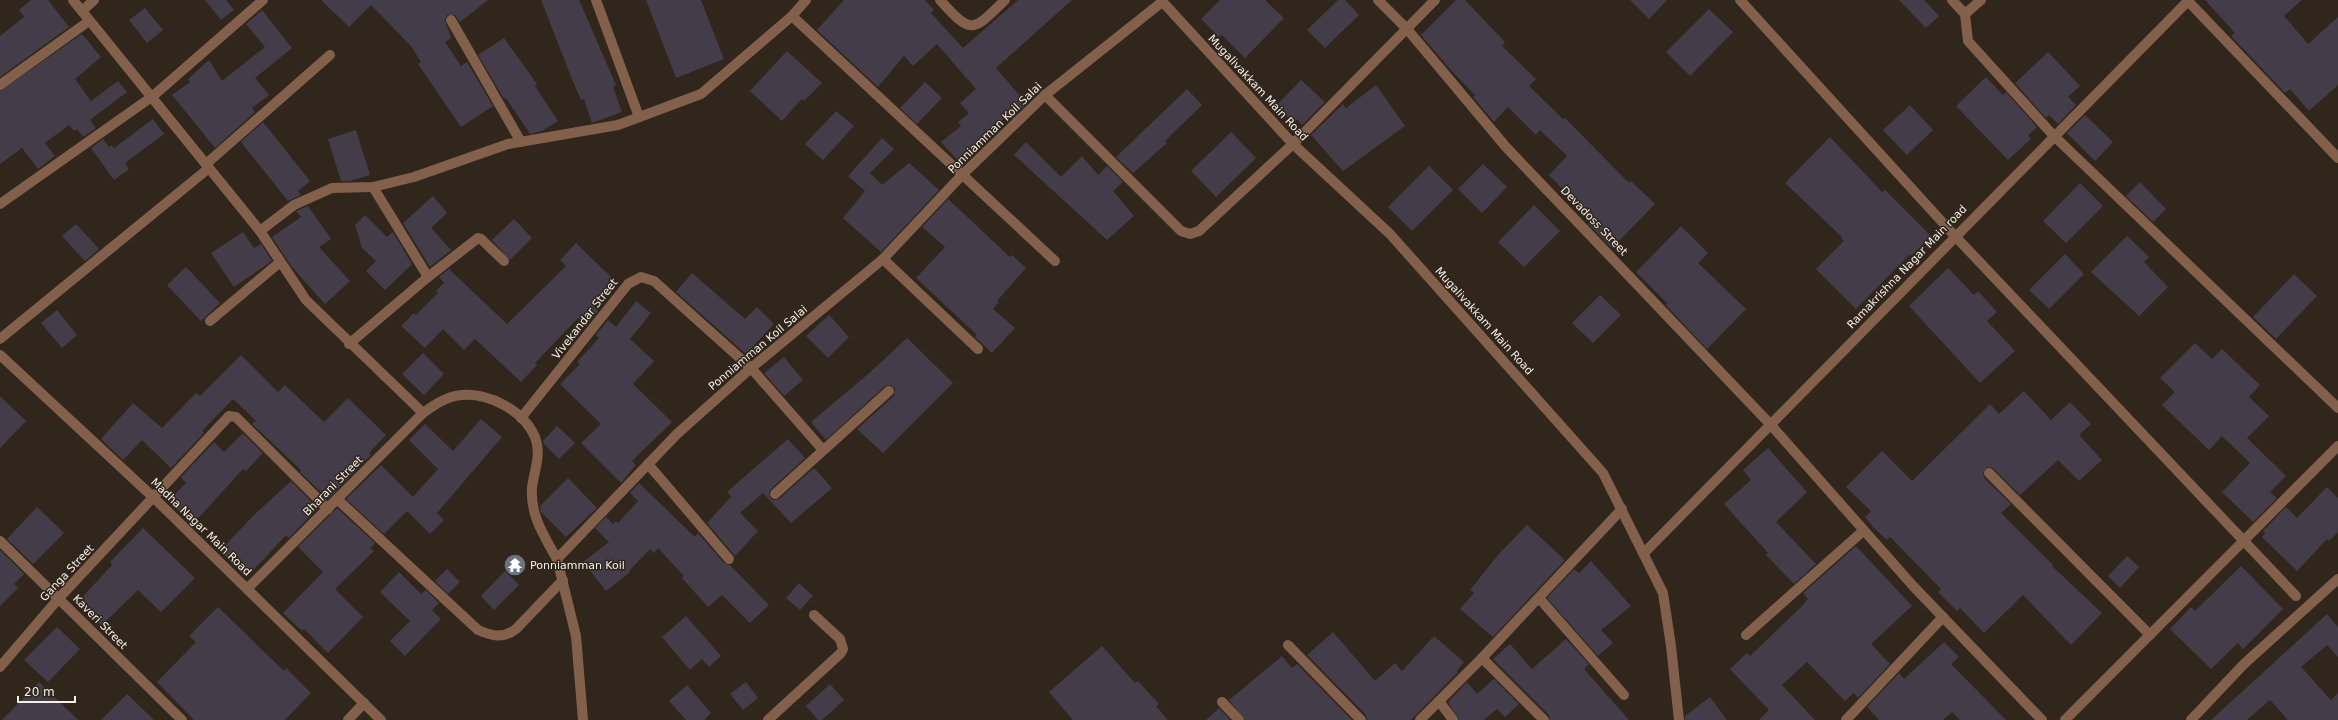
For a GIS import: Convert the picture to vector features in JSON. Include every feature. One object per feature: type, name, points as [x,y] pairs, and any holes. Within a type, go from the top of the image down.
[{"type":"street","points":[[74,0],[89,21],[153,96],[260,231],[279,263],[306,300],[349,344],[423,414]]},
{"type":"street","points":[[82,11],[94,0]]},
{"type":"street","points":[[0,204],[153,96],[263,0]]},
{"type":"street","points":[[596,0],[639,117]]},
{"type":"street","points":[[260,231],[294,205],[332,188],[373,187],[414,177],[481,152],[521,142],[618,125],[701,94],[792,16],[806,0]]},
{"type":"street","points":[[940,0],[958,21],[970,26],[981,23],[1005,0]]},
{"type":"street","name":"Devadoss Street","points":[[1378,0],[1407,29],[1506,146],[1770,424],[1863,531],[2042,720]]},
{"type":"street","points":[[1045,95],[1180,231],[1190,234],[1199,232],[1292,144],[1435,0]]},
{"type":"street","points":[[1740,0],[1954,235],[2296,596]]},
{"type":"street","points":[[1952,0],[1965,14],[1968,40],[2053,135],[2338,408]]},
{"type":"street","points":[[1965,14],[1981,0]]},
{"type":"street","points":[[2188,0],[2338,158]]},
{"type":"street","name":"Ramakrishna Nagar Main road","points":[[1644,553],[1954,235],[2188,0]]},
{"type":"street","name":"Ponniamman Koil Salai","points":[[557,559],[677,434],[751,368],[882,259],[962,175],[1045,95],[1161,1]]},
{"type":"street","name":"Mugalivakkam Main Road","points":[[1161,1],[1292,144],[1390,234],[1598,468],[1622,509],[1663,593],[1672,646],[1678,720]]},
{"type":"street","points":[[792,16],[1055,261]]},
{"type":"street","points":[[451,20],[521,142]]},
{"type":"street","points":[[0,85],[89,21]]},
{"type":"street","points":[[0,339],[207,166],[330,55]]},
{"type":"street","points":[[373,187],[428,277]]},
{"type":"street","points":[[349,344],[428,277],[478,238],[481,239],[504,261]]},
{"type":"street","points":[[882,259],[978,349]]},
{"type":"street","points":[[210,321],[279,263]]},
{"type":"street","name":"Vivekandar Street","points":[[521,418],[628,284],[641,277],[654,281],[751,368],[823,450]]},
{"type":"street","name":"Madha Nagar Main Road","points":[[0,355],[153,497],[381,720]]},
{"type":"street","points":[[775,494],[889,391]]},
{"type":"street","name":"Bharani Street","points":[[247,589],[328,509],[337,498],[423,414],[438,402],[461,395],[487,398],[506,406],[521,418]]},
{"type":"street","name":"Ganga Street","points":[[0,667],[59,598],[226,418],[234,415],[328,509]]},
{"type":"street","points":[[521,418],[534,436],[538,450],[532,488],[536,520],[557,559],[563,580],[576,636],[583,720]]},
{"type":"street","points":[[2065,720],[2338,446]]},
{"type":"street","points":[[648,464],[729,559]]},
{"type":"street","points":[[1989,473],[2150,635]]},
{"type":"street","points":[[337,498],[478,630],[491,636],[510,634],[563,580]]},
{"type":"street","points":[[1420,720],[1482,658],[1622,509]]},
{"type":"street","points":[[1746,635],[1863,531]]},
{"type":"street","name":"Kaveri Street","points":[[0,541],[182,720]]},
{"type":"street","points":[[2191,720],[2244,664],[2338,579]]},
{"type":"street","points":[[1539,598],[1624,695]]},
{"type":"street","points":[[768,720],[841,653],[843,649],[840,639],[814,615]]},
{"type":"street","points":[[1846,720],[1943,617]]},
{"type":"street","points":[[1288,645],[1361,720]]},
{"type":"street","points":[[1482,658],[1544,720]]},
{"type":"street","points":[[1439,701],[1452,720]]},
{"type":"street","points":[[1222,702],[1239,720]]},
{"type":"street","points":[[348,720],[364,703]]},
{"type":"building","points":[[31,0],[48,0],[69,27],[0,77],[0,36],[24,17],[19,10]]},
{"type":"building","points":[[205,0],[226,0],[234,10],[221,20]]},
{"type":"building","points":[[321,0],[488,0],[460,22],[455,15],[447,15],[445,20],[451,38],[445,42],[461,66],[467,62],[493,106],[461,127],[418,64],[421,62],[411,46],[371,5],[349,27]]},
{"type":"building","points":[[541,0],[579,0],[616,85],[613,87],[622,112],[592,123],[584,99],[581,100]]},
{"type":"building","points":[[646,0],[701,0],[724,59],[676,78]]},
{"type":"building","points":[[844,0],[925,0],[934,10],[931,13],[963,48],[1018,0],[1072,0],[996,68],[1027,104],[1011,118],[1008,115],[958,161],[941,142],[961,126],[958,122],[969,113],[960,103],[976,89],[937,44],[913,66],[904,56],[878,87],[817,30]]},
{"type":"building","points":[[1220,0],[1265,0],[1284,18],[1245,58],[1222,35],[1219,37],[1201,19]]},
{"type":"building","points":[[1338,0],[1345,0],[1359,15],[1325,48],[1307,30]]},
{"type":"building","points":[[1456,0],[1465,0],[1505,42],[1502,46],[1536,79],[1529,86],[1563,119],[1565,118],[1629,183],[1631,181],[1655,204],[1612,248],[1588,224],[1592,220],[1549,175],[1567,156],[1540,130],[1536,135],[1508,107],[1494,122],[1473,97],[1475,95],[1449,68],[1421,35]]},
{"type":"building","points":[[1630,0],[1667,0],[1649,19]]},
{"type":"building","points":[[1899,0],[1924,0],[1939,16],[1926,28]]},
{"type":"building","points":[[2205,0],[2302,0],[2284,16],[2308,44],[2338,17],[2338,85],[2309,111],[2290,89],[2285,93],[2231,36],[2235,33]]},
{"type":"building","points":[[145,8],[163,30],[147,43],[129,20]]},
{"type":"building","points":[[1709,9],[1733,32],[1690,76],[1666,52]]},
{"type":"building","points":[[262,10],[292,48],[255,78],[269,95],[252,108],[255,112],[215,148],[172,95],[190,82],[188,79],[209,60],[222,81],[265,47],[246,24]]},
{"type":"building","points":[[82,34],[101,57],[75,79],[91,101],[118,81],[127,92],[90,120],[96,128],[83,137],[77,129],[74,131],[69,125],[45,143],[55,156],[38,169],[22,148],[0,164],[0,91]]},
{"type":"building","points":[[504,38],[537,84],[535,86],[558,121],[542,131],[530,134],[506,98],[504,99],[478,55]]},
{"type":"building","points":[[787,51],[822,83],[804,101],[802,99],[782,121],[750,91]]},
{"type":"building","points":[[2048,52],[2080,86],[2068,97],[2076,105],[2058,124],[2049,115],[2046,118],[2015,83]]},
{"type":"building","points":[[1986,77],[2003,95],[2006,92],[2037,127],[2028,135],[2031,139],[2008,160],[1956,106]]},
{"type":"building","points":[[1301,80],[1325,102],[1302,125],[1297,119],[1294,123],[1276,106]]},
{"type":"building","points":[[925,82],[942,98],[917,124],[900,108]]},
{"type":"building","points":[[1376,85],[1405,126],[1343,171],[1311,135],[1343,104],[1346,108]]},
{"type":"building","points":[[1187,89],[1202,105],[1165,141],[1167,143],[1133,173],[1116,157]]},
{"type":"building","points":[[1910,105],[1933,130],[1907,155],[1883,130]]},
{"type":"building","points":[[836,111],[854,126],[823,160],[805,144]]},
{"type":"building","points":[[2085,115],[2113,142],[2095,161],[2067,133]]},
{"type":"building","points":[[153,119],[164,134],[125,163],[129,169],[114,180],[91,148],[103,139],[109,147],[111,145],[114,148]]},
{"type":"building","points":[[263,122],[310,181],[298,191],[301,195],[288,201],[241,142]]},
{"type":"building","points":[[356,130],[370,175],[350,181],[341,181],[328,139]]},
{"type":"building","points":[[1231,132],[1256,158],[1216,197],[1191,171]]},
{"type":"building","points":[[1830,137],[1882,192],[1885,190],[1931,236],[1911,256],[1910,254],[1856,309],[1816,269],[1844,241],[1841,238],[1842,237],[1785,183]]},
{"type":"building","points":[[882,138],[894,149],[870,173],[882,185],[909,163],[939,190],[881,252],[843,218],[865,191],[848,176]]},
{"type":"building","points":[[1026,142],[1061,177],[1082,156],[1098,175],[1107,166],[1123,182],[1113,191],[1134,216],[1107,240],[1014,155]]},
{"type":"building","points":[[1483,164],[1507,187],[1482,213],[1458,189]]},
{"type":"building","points":[[1429,166],[1453,190],[1412,231],[1388,207]]},
{"type":"building","points":[[2140,182],[2166,209],[2153,222],[2126,196]]},
{"type":"building","points":[[2080,183],[2103,206],[2066,243],[2043,221]]},
{"type":"building","points":[[433,196],[447,213],[431,228],[451,250],[430,267],[403,223]]},
{"type":"building","points":[[948,199],[1010,257],[1012,255],[1026,268],[997,301],[999,302],[993,309],[1015,328],[992,353],[975,337],[977,335],[916,278],[945,247],[922,227]]},
{"type":"building","points":[[1534,205],[1560,231],[1524,267],[1498,242]]},
{"type":"building","points":[[308,206],[331,239],[319,247],[350,281],[325,304],[291,266],[272,237],[301,217],[296,211]]},
{"type":"building","points":[[365,215],[387,237],[393,232],[412,264],[385,290],[366,271],[376,261],[362,248],[355,225]]},
{"type":"building","points":[[514,219],[532,238],[510,260],[492,240]]},
{"type":"building","points":[[76,224],[99,249],[85,261],[62,236]]},
{"type":"building","points":[[1681,226],[1708,253],[1698,263],[1746,309],[1707,349],[1666,305],[1667,303],[1636,272]]},
{"type":"building","points":[[243,232],[254,248],[261,244],[272,261],[234,287],[211,253]]},
{"type":"building","points":[[2127,236],[2149,257],[2144,262],[2168,287],[2139,316],[2091,272]]},
{"type":"building","points":[[576,243],[616,282],[596,303],[594,307],[598,311],[586,326],[578,318],[535,363],[537,365],[521,382],[475,339],[464,350],[443,329],[425,348],[401,326],[414,313],[416,315],[438,293],[436,291],[444,283],[439,277],[449,269],[507,324],[566,266],[560,260]]},
{"type":"building","points":[[2065,254],[2084,274],[2049,309],[2029,290]]},
{"type":"building","points":[[186,267],[220,303],[201,321],[167,285]]},
{"type":"building","points":[[1948,268],[1974,295],[1978,291],[1997,312],[1987,321],[2015,351],[1980,383],[1909,306]]},
{"type":"building","points":[[692,273],[745,319],[757,307],[774,324],[746,354],[676,292]]},
{"type":"building","points":[[2294,274],[2317,296],[2276,339],[2253,317]]},
{"type":"building","points":[[1600,295],[1621,315],[1593,343],[1572,323]]},
{"type":"building","points":[[636,301],[651,313],[630,339],[654,361],[633,384],[672,422],[632,461],[636,465],[621,483],[581,443],[601,424],[560,384],[580,364],[577,362],[599,338],[596,335],[608,320],[616,327]]},
{"type":"building","points":[[57,310],[77,335],[62,348],[41,323]]},
{"type":"building","points":[[829,315],[849,337],[828,358],[806,336]]},
{"type":"building","points":[[907,338],[953,383],[883,453],[857,429],[894,396],[895,389],[891,385],[885,386],[826,440],[811,422],[867,375]]},
{"type":"building","points":[[2195,343],[2212,359],[2222,349],[2260,385],[2249,397],[2269,416],[2247,438],[2286,476],[2270,492],[2277,498],[2253,522],[2222,492],[2250,463],[2222,436],[2209,450],[2162,405],[2175,392],[2160,378]]},
{"type":"building","points":[[423,353],[444,374],[424,395],[402,374]]},
{"type":"building","points":[[241,355],[278,392],[285,385],[324,422],[348,398],[386,435],[369,453],[371,455],[328,499],[300,472],[301,470],[252,424],[256,421],[233,399],[202,431],[204,433],[171,468],[142,440],[123,460],[101,439],[133,403],[162,428],[196,393],[200,396]]},
{"type":"building","points":[[784,357],[803,380],[784,396],[764,373]]},
{"type":"building","points":[[2024,391],[2051,420],[2070,402],[2091,424],[2079,435],[2102,460],[2079,481],[2058,460],[2020,495],[1993,468],[1987,467],[1983,472],[1984,478],[2011,504],[2001,513],[2053,565],[2052,566],[2102,613],[2071,645],[2023,595],[1984,633],[1960,608],[1957,611],[1938,592],[1941,589],[1890,537],[1887,540],[1874,528],[1865,517],[1871,511],[1846,487],[1882,451],[1912,481],[1990,404],[1999,414]]},
{"type":"building","points":[[0,396],[26,421],[0,448]]},
{"type":"building","points":[[481,419],[502,437],[437,513],[444,520],[430,534],[407,511],[384,534],[346,499],[381,465],[413,497],[438,469],[409,440],[425,424],[453,451]]},
{"type":"building","points":[[557,426],[575,443],[559,459],[544,444],[543,441]]},
{"type":"building","points":[[243,433],[263,453],[246,471],[243,469],[193,524],[168,501],[186,483],[181,477],[214,442],[224,452]]},
{"type":"building","points":[[788,439],[805,458],[771,489],[769,492],[770,498],[773,500],[779,499],[814,468],[832,488],[791,523],[763,493],[740,513],[758,531],[735,556],[707,523],[731,497],[727,492]]},
{"type":"building","points":[[1768,448],[1807,492],[1776,522],[1816,564],[1794,584],[1766,555],[1768,553],[1724,504],[1751,480],[1743,470]]},
{"type":"building","points":[[568,478],[597,508],[566,537],[541,512],[540,506]]},
{"type":"building","points":[[291,481],[318,508],[289,538],[286,535],[247,577],[220,551],[254,515]]},
{"type":"building","points":[[639,483],[695,537],[698,533],[724,563],[730,565],[769,605],[750,623],[722,595],[708,607],[682,578],[684,576],[658,548],[654,553],[650,549],[629,571],[630,572],[606,591],[583,562],[609,542],[595,528],[606,517],[613,524],[616,521],[618,523],[638,501],[630,493]]},
{"type":"building","points":[[2327,487],[2338,498],[2338,532],[2329,541],[2327,539],[2297,571],[2262,537],[2265,533],[2263,531],[2286,507],[2297,518]]},
{"type":"building","points":[[37,507],[64,533],[33,564],[7,539]]},
{"type":"building","points":[[337,508],[375,543],[370,548],[374,551],[335,589],[363,617],[328,653],[304,629],[302,631],[283,613],[323,572],[298,547]]},
{"type":"building","points":[[1527,525],[1565,560],[1493,637],[1460,609],[1474,593],[1470,590],[1498,555]]},
{"type":"building","points":[[143,528],[195,578],[161,612],[138,590],[101,626],[77,603],[112,565],[110,562]]},
{"type":"building","points":[[1856,546],[1912,606],[1871,644],[1890,664],[1858,698],[1854,693],[1845,701],[1807,662],[1782,685],[1815,720],[1759,720],[1769,710],[1730,669],[1747,653],[1750,656],[1801,607],[1808,599],[1803,593]]},
{"type":"building","points":[[0,550],[24,574],[14,584],[18,588],[0,606]]},
{"type":"building","points":[[2127,556],[2139,567],[2120,588],[2108,576]]},
{"type":"building","points":[[1591,561],[1631,606],[1601,630],[1613,643],[1598,656],[1547,598],[1574,569],[1579,573]]},
{"type":"building","points":[[2241,566],[2283,609],[2243,649],[2238,643],[2211,669],[2170,629],[2191,607],[2195,611]]},
{"type":"building","points":[[447,569],[460,582],[448,594],[435,581]]},
{"type":"building","points":[[505,571],[519,585],[494,610],[481,596]]},
{"type":"building","points":[[399,572],[421,594],[426,590],[439,603],[432,610],[441,619],[405,656],[390,641],[410,621],[380,592]]},
{"type":"building","points":[[799,583],[813,596],[800,610],[786,598]]},
{"type":"building","points":[[218,607],[284,671],[286,668],[311,693],[285,720],[194,720],[157,682],[196,642],[189,636]]},
{"type":"building","points":[[2327,614],[2338,627],[2338,657],[2327,645],[2301,667],[2331,700],[2338,693],[2338,720],[2288,720],[2270,700],[2247,720],[2211,720]]},
{"type":"building","points":[[686,616],[721,656],[709,667],[702,659],[690,670],[662,637]]},
{"type":"building","points":[[57,627],[80,649],[48,682],[24,660]]},
{"type":"building","points":[[1333,632],[1375,681],[1395,663],[1402,671],[1434,636],[1464,662],[1457,671],[1458,672],[1411,720],[1367,720],[1366,715],[1307,655]]},
{"type":"building","points":[[1566,639],[1589,664],[1584,669],[1629,720],[1550,720],[1549,715],[1493,659],[1510,644],[1532,669]]},
{"type":"building","points":[[1944,642],[1959,657],[1951,664],[2006,720],[1960,720],[1952,712],[1943,720],[1879,720],[1867,707],[1899,673],[1904,679]]},
{"type":"building","points":[[1102,646],[1135,683],[1138,681],[1159,704],[1156,706],[1168,720],[1073,720],[1049,692]]},
{"type":"building","points":[[1282,656],[1292,668],[1297,664],[1352,720],[1245,720],[1229,700]]},
{"type":"building","points":[[1494,679],[1519,704],[1505,717],[1497,709],[1484,720],[1459,720],[1448,702],[1467,682],[1477,694]]},
{"type":"building","points":[[39,682],[78,720],[2,720]]},
{"type":"building","points":[[746,682],[758,698],[743,710],[730,694]]},
{"type":"building","points":[[830,684],[844,700],[822,720],[818,720],[806,706]]},
{"type":"building","points":[[687,685],[711,713],[704,720],[686,720],[669,701]]},
{"type":"building","points":[[127,694],[154,720],[101,720]]},
{"type":"building","points":[[1710,697],[1727,720],[1685,720],[1685,716]]},
{"type":"building","points":[[1219,708],[1230,720],[1206,720]]},
{"type":"place","name":"Ponniamman Koil","points":[[515,565]]}]
